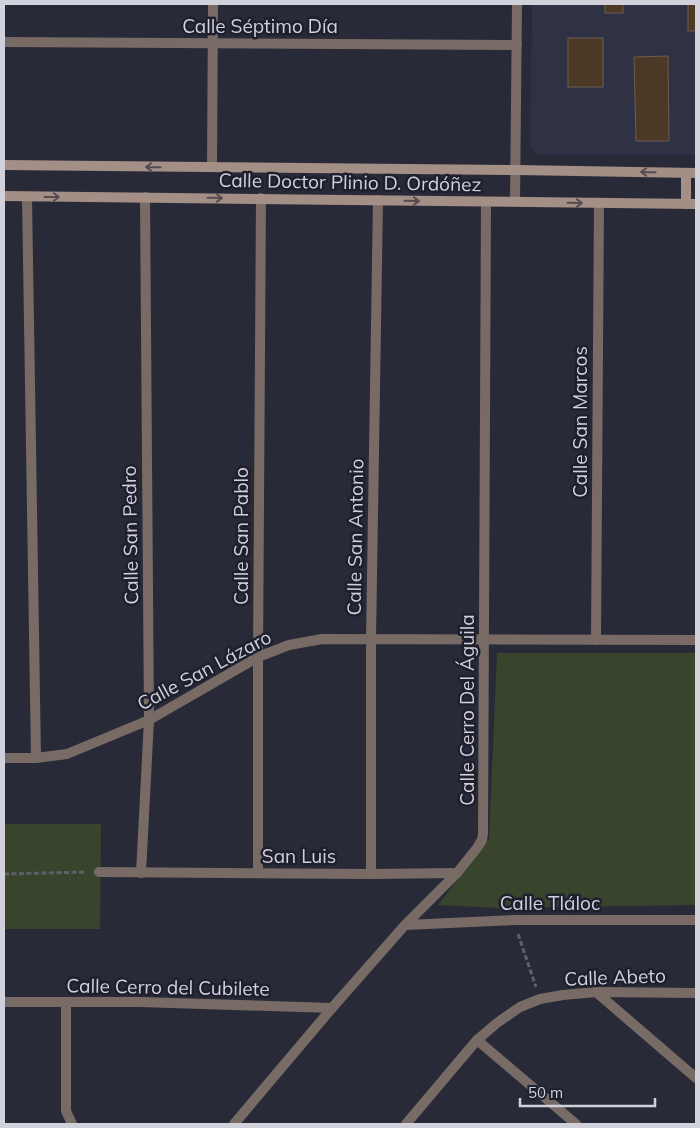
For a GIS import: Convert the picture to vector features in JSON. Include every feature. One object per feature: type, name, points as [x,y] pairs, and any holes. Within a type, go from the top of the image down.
[{"type":"street","points":[[212,168],[213,4]]},
{"type":"street","points":[[515,202],[517,4]]},
{"type":"street","name":"Calle Séptimo Día","points":[[4,42],[517,45]]},
{"type":"street","name":"Calle Doctor Plinio D. Ordóñez","points":[[4,165],[691,173]]},
{"type":"street","points":[[691,173],[691,204]]},
{"type":"street","name":"Calle Doctor Plinio D. Ordóñez","points":[[4,196],[691,204]]},
{"type":"street","points":[[27,197],[36,758]]},
{"type":"street","name":"Calle San Pedro","points":[[141,873],[150,720],[144,197]]},
{"type":"street","name":"Calle San Pablo","points":[[258,873],[261,198]]},
{"type":"street","name":"Calle San Antonio","points":[[371,874],[371,639],[378,200]]},
{"type":"street","name":"Calle Cerro Del Águila","points":[[234,1124],[405,925],[457,873],[482,840],[485,640],[486,202]]},
{"type":"street","name":"Calle San Marcos","points":[[596,640],[599,203]]},
{"type":"street","name":"Calle San Lázaro","points":[[4,758],[36,758],[67,754],[150,720],[258,657],[289,645],[322,639],[696,640]]},
{"type":"street","name":"San Luis","points":[[99,872],[457,873]]},
{"type":"street","name":"Calle Tláloc","points":[[405,925],[514,920],[696,920]]},
{"type":"street","points":[[596,992],[696,1078]]},
{"type":"street","name":"Calle Abeto","points":[[406,1124],[477,1040],[520,1007],[563,995],[596,992],[696,993]]},
{"type":"street","name":"Calle Cerro del Cubilete","points":[[4,1002],[140,1002],[332,1008]]},
{"type":"street","points":[[66,1002],[66,1111],[72,1124]]},
{"type":"street","points":[[477,1040],[576,1124]]},
{"type":"path","points":[[4,874],[99,872]]},
{"type":"path","points":[[514,920],[540,1000]]},
{"type":"shaded area","points":[[532,4],[696,4],[696,155],[539,155],[530,147]]},
{"type":"green space","points":[[497,653],[696,653],[696,905],[498,908],[438,905],[489,839]]},
{"type":"green space","points":[[4,824],[101,824],[100,929],[4,929]]},
{"type":"building","points":[[605,4],[623,4],[623,13],[605,13]]},
{"type":"building","points":[[688,4],[696,4],[696,31],[688,31]]},
{"type":"building","points":[[568,38],[603,38],[603,87],[568,87]]},
{"type":"building","points":[[668,56],[669,141],[636,141],[634,57]]}]
